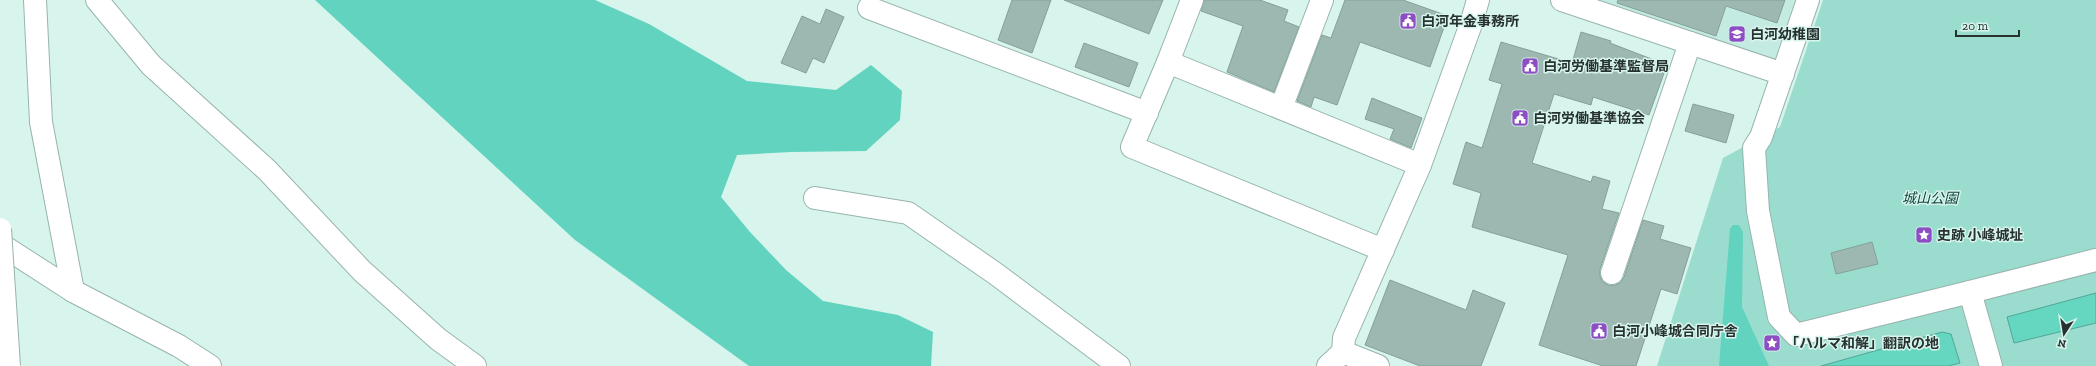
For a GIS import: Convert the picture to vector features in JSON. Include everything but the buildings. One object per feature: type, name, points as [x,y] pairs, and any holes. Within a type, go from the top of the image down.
[{"type":"main road","points":[[35,0],[42,122],[73,291]]},
{"type":"main road","points":[[97,0],[151,65],[267,170],[362,271],[438,339],[475,366]]},
{"type":"main road","points":[[1192,0],[1168,62],[1132,147],[1383,250]]},
{"type":"main road","points":[[1281,108],[1322,0]]},
{"type":"main road","points":[[1378,366],[1336,359],[1420,164],[1471,24],[1478,0]]},
{"type":"main road","points":[[1562,0],[1783,74]]},
{"type":"main road","points":[[1808,0],[1761,137],[1754,148],[1758,211],[1779,317],[1796,335],[2096,260]]},
{"type":"main road","points":[[869,8],[1146,113]]},
{"type":"main road","points":[[1612,273],[1690,42]]},
{"type":"main road","points":[[1168,62],[1420,164]]},
{"type":"main road","points":[[815,198],[908,213],[996,274],[1119,366]]},
{"type":"main road","points":[[0,229],[9,366]]},
{"type":"main road","points":[[0,244],[73,291],[179,346],[210,366]]},
{"type":"main road","points":[[1970,292],[1991,366]]},
{"type":"shaded area","points":[[315,0],[595,0],[649,24],[747,81],[836,90],[871,65],[902,91],[900,120],[866,151],[791,152],[737,155],[721,197],[750,232],[786,270],[823,301],[898,315],[933,332],[931,366],[749,366],[575,240]]},
{"type":"shaded area","name":"白河幼稚園","points":[[1584,0],[1803,0],[1780,67]]},
{"type":"shaded area","points":[[1733,225],[1739,225],[1743,232],[1742,307],[1769,366],[1719,366],[1730,229]]},
{"type":"shaded area","points":[[2096,293],[2096,323],[2014,343],[2007,317]]},
{"type":"shaded area","points":[[1942,332],[1951,334],[1960,363],[1949,366],[1821,366]]},
{"type":"green space","name":"城山公園","points":[[1823,0],[2096,0],[2096,366],[1657,366],[1723,158],[1780,127]]},
{"type":"pier","points":[[1,329],[33,356],[33,366],[0,366]]},
{"type":"place","name":"白河年金事務所","points":[[1408,21]]},
{"type":"place","name":"白河幼稚園","points":[[1737,34]]},
{"type":"place","name":"白河労働基準監督局","points":[[1530,66]]},
{"type":"place","name":"白河労働基準協会","points":[[1520,118]]},
{"type":"place","name":"史跡 小峰城址","points":[[1924,235]]},
{"type":"place","name":"白河小峰城合同庁舎","points":[[1599,331]]},
{"type":"place","name":"「ハルマ和解」翻訳の地","points":[[1772,343]]}]
